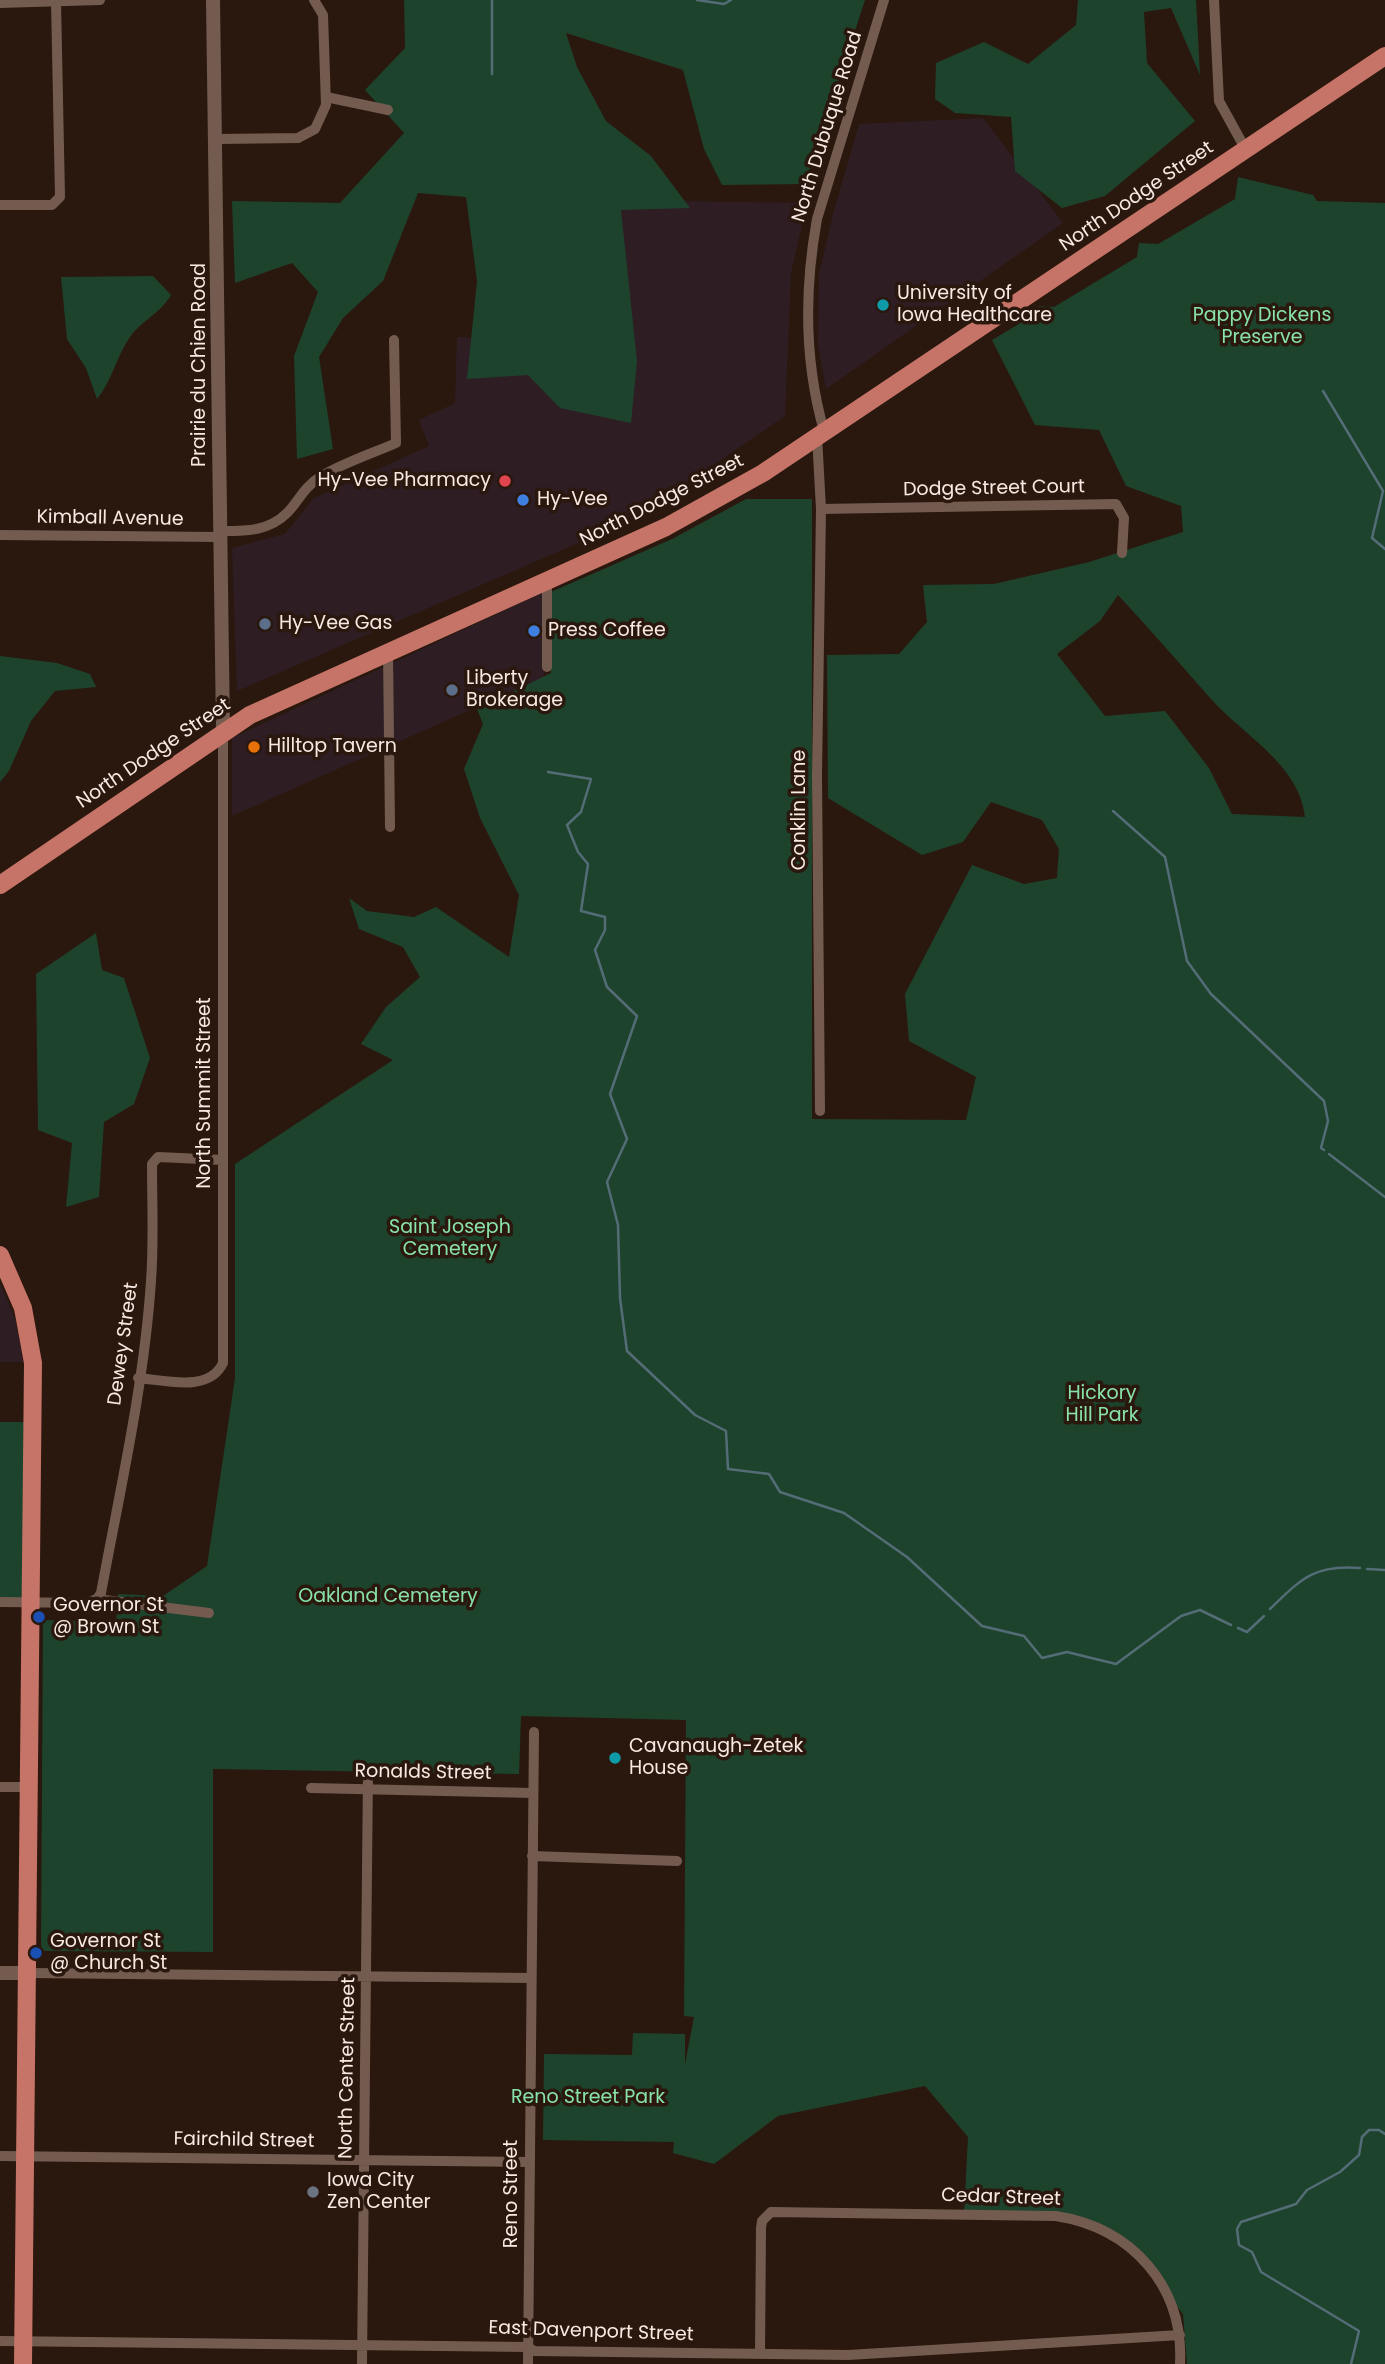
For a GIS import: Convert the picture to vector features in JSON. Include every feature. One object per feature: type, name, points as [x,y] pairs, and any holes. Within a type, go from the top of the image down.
[{"type":"main road","name":"North Dodge Street","points":[[0,885],[223,730],[250,715],[666,527],[715,500],[821,434],[1385,56]]},
{"type":"main road","points":[[0,1255],[23,1308],[33,1363],[23,2364]]},
{"type":"street","points":[[0,2],[100,0]]},
{"type":"street","name":"Prairie du Chien Road","points":[[213,0],[223,730]]},
{"type":"street","points":[[217,139],[298,138],[307,135],[321,123],[326,97],[323,15],[314,0]]},
{"type":"street","name":"North Dubuque Road","points":[[821,509],[821,434],[807,354],[812,248],[817,219],[884,0]]},
{"type":"street","points":[[1214,0],[1219,101],[1246,150]]},
{"type":"street","points":[[0,205],[52,205],[58,201],[61,192],[56,1]]},
{"type":"street","points":[[326,97],[388,110]]},
{"type":"street","name":"Kimball Avenue","points":[[0,535],[220,534],[254,531],[272,524],[288,513],[299,494],[321,477],[396,443],[394,340]]},
{"type":"street","name":"Dodge Street Court","points":[[821,509],[1116,504],[1124,518],[1122,553]]},
{"type":"street","name":"Conklin Lane","points":[[820,1111],[817,775],[821,509]]},
{"type":"street","points":[[547,582],[547,667]]},
{"type":"street","points":[[388,651],[390,827]]},
{"type":"street","name":"North Summit Street","points":[[138,1378],[202,1382],[216,1374],[223,1363],[223,730]]},
{"type":"street","name":"Dewey Street","points":[[97,1599],[101,1593],[138,1378],[151,1283],[152,1164],[158,1157],[223,1160]]},
{"type":"street","points":[[0,1602],[87,1603],[97,1599],[209,1613]]},
{"type":"street","name":"Reno Street","points":[[528,2364],[534,1732]]},
{"type":"street","name":"North Center Street","points":[[362,2364],[368,1772]]},
{"type":"street","points":[[0,1787],[30,1787]]},
{"type":"street","name":"Ronalds Street","points":[[311,1788],[534,1793]]},
{"type":"street","points":[[533,1856],[677,1861]]},
{"type":"street","points":[[0,1973],[531,1978]]},
{"type":"street","name":"Fairchild Street","points":[[0,2156],[529,2162]]},
{"type":"street","name":"Cedar Street","points":[[760,2354],[762,2221],[771,2212],[777,2211],[1074,2219],[1109,2232],[1146,2260],[1171,2300],[1180,2335],[1181,2364]]},
{"type":"street","name":"East Davenport Street","points":[[0,2341],[363,2344],[528,2347],[534,2351],[848,2355],[1180,2335]]},
{"type":"shaded area","points":[[983,118],[1063,223],[826,389],[818,344],[819,275],[859,124]]},
{"type":"shaded area","points":[[541,199],[807,203],[791,273],[785,416],[638,517],[237,691],[232,548],[285,534],[314,498],[429,446],[419,420],[455,403],[457,337],[543,339]]},
{"type":"shaded area","points":[[544,592],[544,677],[232,816],[232,738]]},
{"type":"shaded area","points":[[0,1283],[15,1319],[23,1362],[0,1362]]},
{"type":"green space","points":[[404,0],[865,0],[805,184],[722,185],[704,149],[683,70],[566,33],[577,67],[606,121],[651,156],[690,208],[621,210],[637,361],[631,423],[560,408],[528,375],[467,379],[477,281],[466,197],[418,193],[383,281],[343,318],[319,357],[333,449],[297,459],[294,356],[318,292],[292,263],[235,283],[232,201],[340,203],[404,133],[365,90],[405,48]]},
{"type":"green space","points":[[1078,0],[1196,0],[1200,75],[1171,8],[1144,12],[1147,63],[1195,121],[1105,196],[1062,208],[1015,171],[1011,117],[955,113],[935,99],[936,63],[984,42],[1028,64],[1076,25]]},
{"type":"green space","points":[[1238,177],[1313,195],[1317,201],[1385,203],[1385,2364],[1187,2364],[1183,2314],[1125,2242],[1056,2216],[964,2214],[968,2137],[925,2086],[778,2116],[714,2164],[673,2153],[674,2142],[543,2140],[544,2054],[632,2055],[633,2033],[685,2034],[685,2064],[694,2017],[684,2016],[686,1720],[521,1716],[519,1774],[213,1769],[213,1952],[41,1951],[43,1620],[116,1622],[118,1594],[163,1596],[207,1566],[235,1378],[235,1164],[393,1060],[361,1044],[386,1007],[420,977],[403,947],[359,929],[349,898],[367,911],[414,917],[436,907],[509,957],[519,895],[480,818],[464,769],[483,724],[477,709],[551,673],[551,592],[672,539],[746,499],[812,499],[812,1119],[966,1120],[976,1077],[909,1041],[905,994],[972,865],[1024,884],[1057,878],[1059,849],[1042,820],[991,802],[963,842],[922,855],[828,798],[827,655],[899,654],[927,622],[923,585],[994,584],[1089,562],[1183,532],[1181,506],[1126,486],[1099,430],[1035,425],[992,340],[1019,324],[1039,306],[1054,307],[1137,257],[1139,243],[1158,244],[1235,199]],"holes":[[[1118,595],[1211,699],[1281,766],[1301,798],[1305,817],[1232,814],[1209,768],[1165,711],[1105,716],[1057,654],[1100,621]]]},
{"type":"green space","points":[[153,276],[171,295],[130,337],[107,385],[97,399],[86,368],[67,339],[61,277]]},
{"type":"green space","points":[[0,656],[57,663],[90,674],[96,687],[55,691],[31,721],[9,771],[0,782]]},
{"type":"green space","points":[[96,933],[102,970],[124,978],[150,1058],[134,1104],[104,1122],[99,1197],[66,1207],[72,1143],[38,1130],[36,974]]},
{"type":"green space","points":[[0,1422],[24,1422],[31,1602],[0,1601]]},
{"type":"waterway","points":[[492,0],[492,74]]},
{"type":"waterway","points":[[697,0],[724,4],[731,0]]},
{"type":"waterway","points":[[1323,391],[1383,491],[1372,538],[1385,549]]},
{"type":"waterway","points":[[548,772],[591,779],[581,812],[567,825],[578,852],[588,864],[581,911],[605,917],[605,930],[595,950],[607,987],[637,1016],[610,1094],[627,1139],[607,1182],[618,1225],[620,1298],[627,1351],[695,1415],[726,1431],[728,1469],[769,1474],[780,1492],[844,1513],[907,1557],[982,1626],[1024,1636],[1042,1658],[1067,1652],[1116,1664],[1181,1616],[1200,1610],[1231,1625]]},
{"type":"waterway","points":[[1113,811],[1165,857],[1187,961],[1211,994],[1324,1101],[1328,1121],[1321,1148],[1324,1150]]},
{"type":"waterway","points":[[1329,1154],[1385,1197]]},
{"type":"waterway","points":[[1270,1609],[1300,1582],[1319,1571],[1344,1567],[1360,1568]]},
{"type":"waterway","points":[[1367,1569],[1385,1570]]},
{"type":"waterway","points":[[1238,1628],[1247,1632],[1264,1616]]},
{"type":"waterway","points":[[1351,2364],[1359,2331],[1261,2272],[1252,2252],[1239,2245],[1237,2229],[1241,2222],[1296,2204],[1307,2190],[1340,2172],[1359,2155],[1362,2137],[1369,2130],[1379,2130],[1385,2134]]},
{"type":"place","name":"University of Iowa Healthcare","points":[[883,305]]},
{"type":"place","name":"Hy-Vee Pharmacy","points":[[505,481]]},
{"type":"place","name":"Hy-Vee","points":[[523,500]]},
{"type":"place","name":"Hy-Vee Gas","points":[[265,624]]},
{"type":"place","name":"Press Coffee","points":[[534,631]]},
{"type":"place","name":"Liberty Brokerage","points":[[452,690]]},
{"type":"place","name":"Hilltop Tavern","points":[[254,747]]},
{"type":"place","name":"Governor St @ Brown St","points":[[39,1617]]},
{"type":"place","name":"Cavanaugh-Zetek House","points":[[615,1758]]},
{"type":"place","name":"Governor St @ Church St","points":[[36,1953]]},
{"type":"place","name":"Iowa City Zen Center","points":[[313,2192]]},
{"type":"park label","name":"Pappy Dickens Preserve","points":[[1262,327]]},
{"type":"park label","name":"Saint Joseph Cemetery","points":[[450,1239]]},
{"type":"park label","name":"Hickory Hill Park","points":[[1102,1405]]},
{"type":"park label","name":"Oakland Cemetery","points":[[388,1597]]},
{"type":"park label","name":"Reno Street Park","points":[[588,2098]]}]
